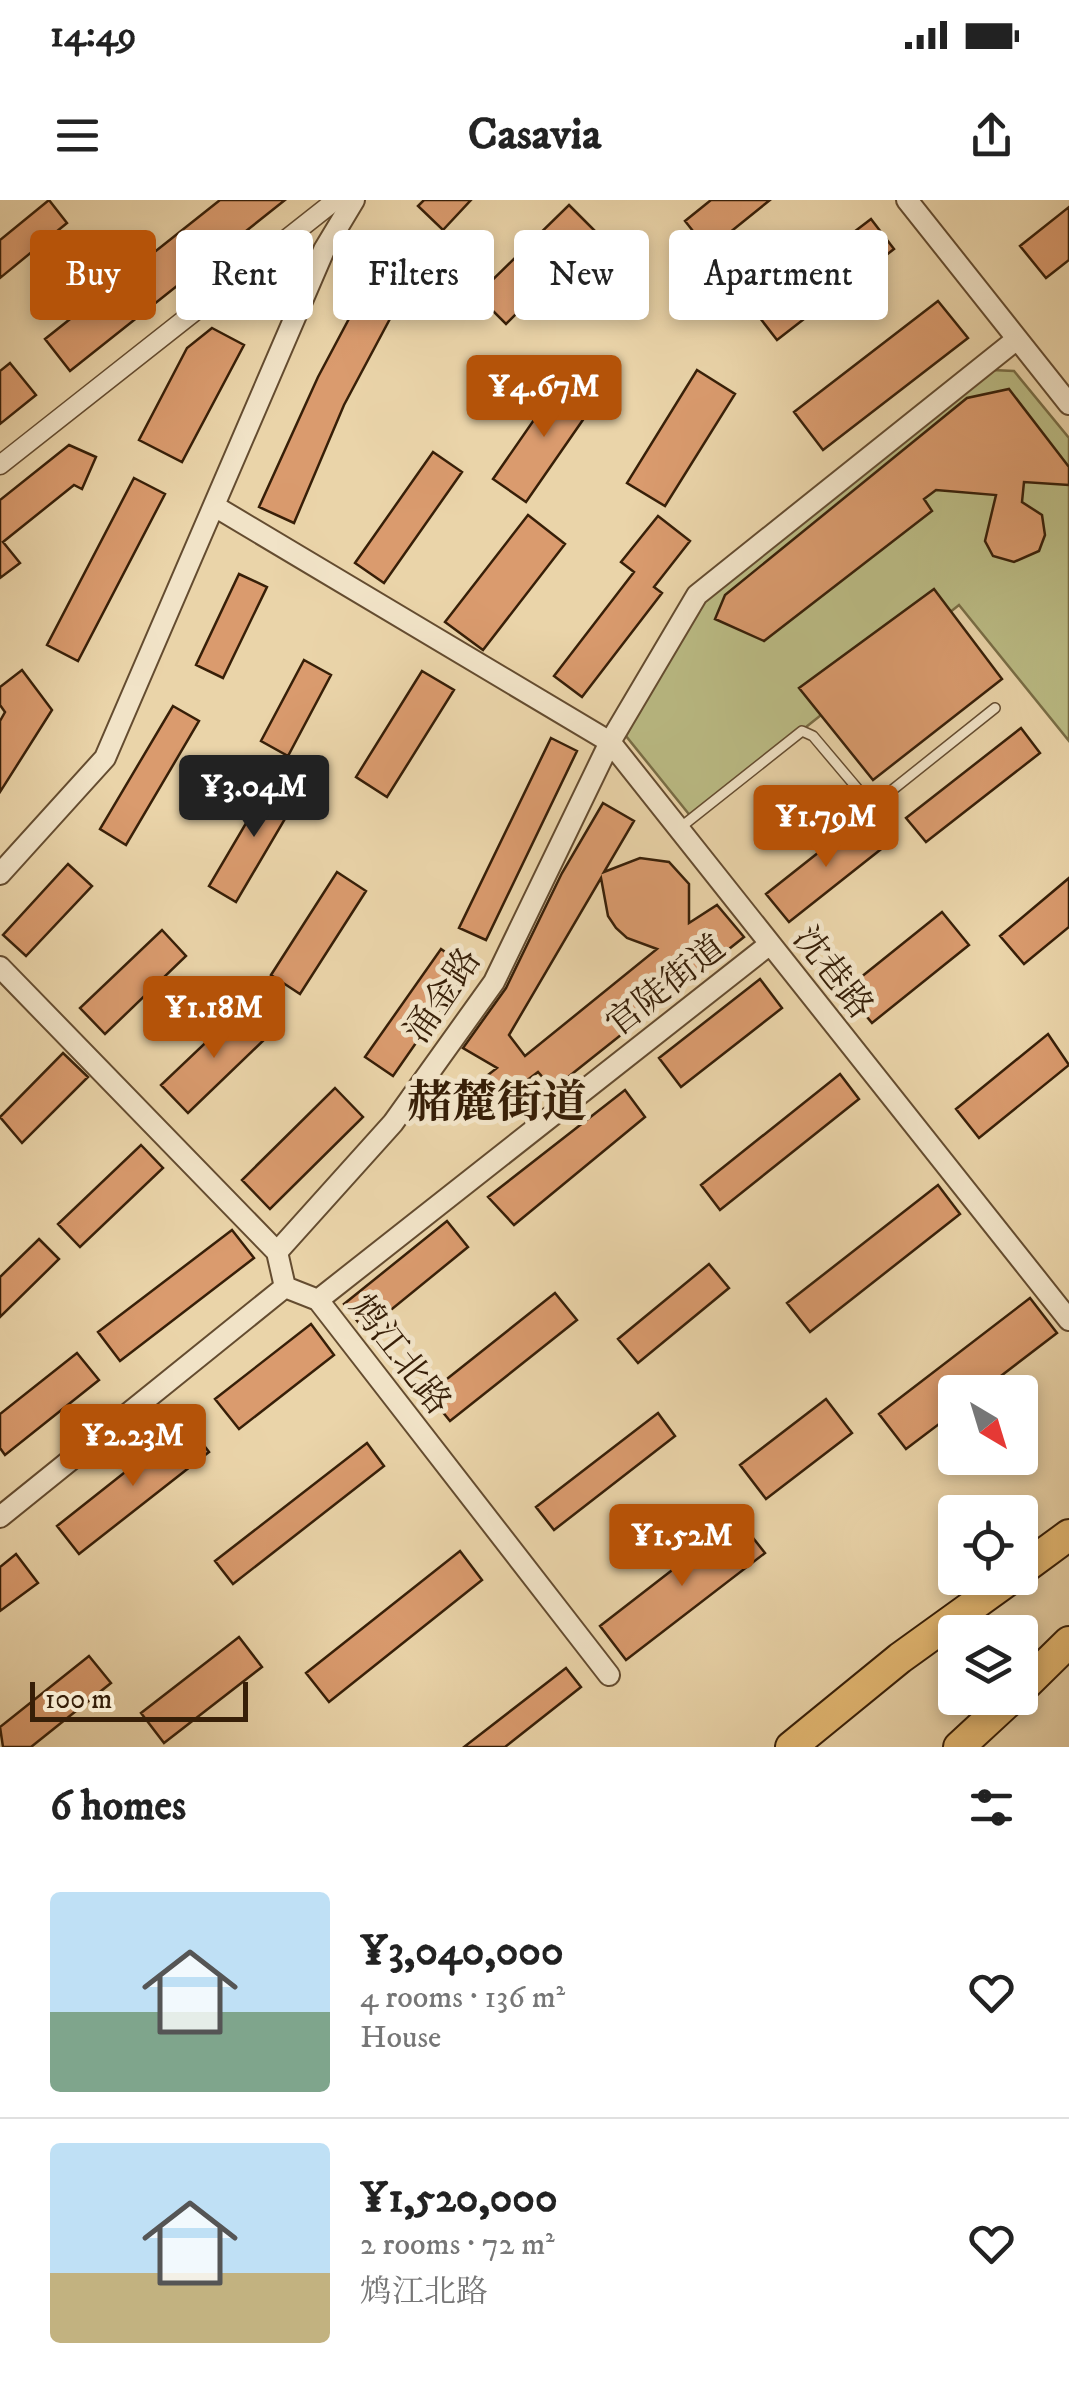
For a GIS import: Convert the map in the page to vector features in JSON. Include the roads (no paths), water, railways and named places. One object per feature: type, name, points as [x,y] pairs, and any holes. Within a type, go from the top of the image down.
[{"type":"highway","points":[[1038,1558],[1069,1536]]},
{"type":"highway","points":[[791,1747],[900,1658],[987,1595]]},
{"type":"highway","points":[[1038,1672],[1069,1642]]},
{"type":"highway","points":[[959,1747],[994,1715]]},
{"type":"street","points":[[0,466],[336,200]]},
{"type":"street","points":[[0,874],[105,758],[324,250],[354,200]]},
{"type":"street","points":[[907,200],[1069,404]]},
{"type":"street","name":"涌金路","points":[[277,1252],[392,1122],[494,982],[610,742],[697,594],[1017,339]]},
{"type":"street","name":"沈巷路","points":[[216,507],[610,742],[1069,1320]]},
{"type":"street","name":"官陡街道","points":[[318,1300],[770,944]]},
{"type":"street","points":[[0,967],[277,1252],[285,1287],[0,1516]]},
{"type":"street","name":"鸩江北路","points":[[285,1287],[318,1300],[609,1675]]},
{"type":"lane","points":[[679,829],[802,731],[814,736],[862,794],[881,799],[996,708]]},
{"type":"district","name":"赭麓街道","points":[[497,1101]]}]
